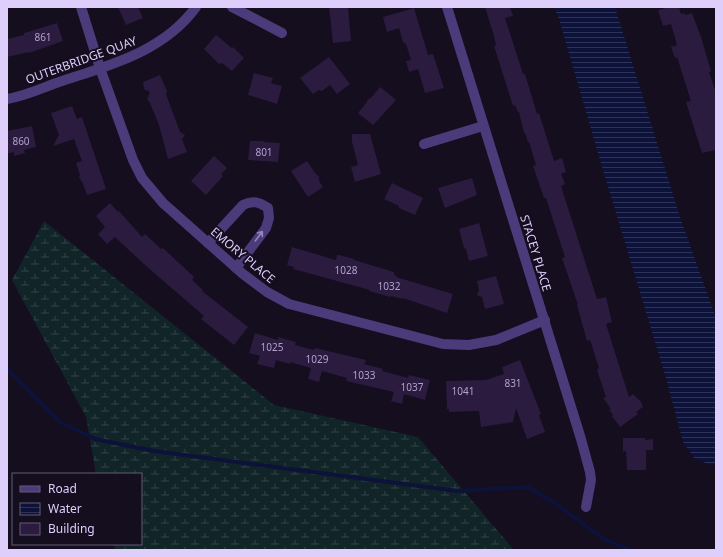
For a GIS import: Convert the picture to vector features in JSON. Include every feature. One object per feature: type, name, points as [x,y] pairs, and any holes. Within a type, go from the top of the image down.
[{"type":"street","name":"EMORY PLACE","points":[[81,7],[100,68],[133,160],[142,178],[163,203],[236,268],[267,292],[289,304],[443,344],[469,345],[496,340],[545,320]]},
{"type":"street","name":"OUTERBRIDGE QUAY","points":[[7,99],[131,58],[152,47],[171,33],[196,7]]},
{"type":"street","points":[[232,7],[282,33]]},
{"type":"street","name":"STACEY PLACE","points":[[447,7],[545,320],[590,472],[591,480],[586,507]]},
{"type":"street","points":[[424,144],[484,126]]},
{"type":"street","points":[[208,243],[244,205],[250,202],[260,203],[268,208],[269,218],[266,228],[236,268]]},
{"type":"green space","points":[[44,221],[274,405],[418,437],[514,550],[116,550],[114,545],[142,545],[142,473],[96,473],[86,417],[12,280]]},
{"type":"water","points":[[554,7],[615,7],[680,217],[716,318],[716,464],[710,465],[694,458],[683,442],[666,378],[559,19]]},
{"type":"building","points":[[118,7],[138,7],[143,18],[126,25]]},
{"type":"building","points":[[329,7],[348,7],[351,41],[333,43]]},
{"type":"building","points":[[485,7],[510,7],[513,16],[505,18],[523,74],[525,74],[537,114],[539,113],[554,161],[562,158],[566,172],[561,174],[565,184],[561,186],[597,299],[606,297],[612,322],[606,324],[629,397],[633,394],[641,402],[643,407],[636,412],[638,414],[620,427],[612,416],[613,415],[609,409],[611,409],[603,398],[606,397],[597,370],[599,368],[590,340],[587,341],[578,305],[562,258],[565,257],[546,198],[544,198],[533,166],[536,165],[529,142],[524,133],[519,112],[515,105],[513,106],[494,46],[496,46],[494,36]]},
{"type":"building","points":[[670,7],[679,7],[681,14],[684,13],[685,15],[692,13],[701,37],[711,71],[709,72],[716,93],[716,150],[702,153],[686,102],[691,101],[677,57],[675,58],[671,47],[677,45],[671,24],[663,26],[658,10]]},
{"type":"building","points":[[414,8],[428,55],[433,54],[444,88],[425,93],[418,69],[409,72],[406,61],[411,60],[399,28],[387,32],[383,17]]},
{"type":"building","points":[[57,23],[63,41],[29,53],[7,57],[7,39],[24,35],[24,33]]},
{"type":"building","points":[[216,35],[232,48],[233,47],[244,58],[232,71],[222,63],[219,64],[204,49]]},
{"type":"building","points":[[329,57],[350,84],[337,94],[330,85],[322,91],[319,90],[313,94],[300,78]]},
{"type":"building","points":[[254,73],[273,78],[271,83],[282,86],[277,104],[248,95]]},
{"type":"building","points":[[160,75],[167,91],[166,94],[180,132],[185,135],[182,139],[187,152],[168,159],[159,125],[147,99],[150,92],[144,89],[143,82]]},
{"type":"building","points":[[380,87],[396,100],[373,125],[358,113],[367,100],[371,98]]},
{"type":"building","points":[[72,106],[77,119],[82,117],[106,189],[87,195],[79,177],[80,175],[76,163],[82,161],[74,139],[53,146],[59,135],[51,113]]},
{"type":"building","points":[[32,126],[36,147],[24,150],[25,153],[14,156],[14,152],[7,154],[7,131]]},
{"type":"building","points":[[352,134],[370,134],[381,174],[355,182],[351,167],[358,165],[352,142]]},
{"type":"building","points":[[250,141],[280,143],[278,162],[248,160]]},
{"type":"building","points":[[214,156],[227,168],[221,174],[223,176],[206,195],[191,181]]},
{"type":"building","points":[[307,161],[319,177],[319,181],[323,187],[308,197],[291,171]]},
{"type":"building","points":[[472,178],[477,195],[445,208],[438,188]]},
{"type":"building","points":[[392,183],[423,198],[415,215],[384,199]]},
{"type":"building","points":[[110,203],[142,237],[145,234],[161,249],[163,248],[194,277],[192,280],[203,290],[202,291],[248,327],[234,345],[201,319],[204,316],[115,237],[107,244],[98,234],[105,227],[96,216]]},
{"type":"building","points":[[479,223],[488,256],[469,261],[459,229]]},
{"type":"building","points":[[292,247],[336,260],[337,255],[354,259],[394,272],[394,275],[397,276],[396,277],[453,294],[447,313],[403,298],[390,297],[293,269],[294,267],[287,265]]},
{"type":"building","points":[[496,276],[504,304],[485,309],[482,297],[477,295],[479,290],[477,281]]},
{"type":"building","points":[[255,333],[278,340],[278,337],[296,342],[295,345],[314,350],[315,348],[366,360],[364,364],[383,369],[382,371],[408,378],[409,375],[430,380],[425,400],[404,394],[402,404],[391,401],[394,392],[346,381],[347,378],[322,371],[319,382],[308,379],[311,368],[290,362],[290,364],[276,360],[274,368],[257,364],[260,356],[249,353]]},
{"type":"building","points":[[520,360],[541,414],[539,415],[545,432],[527,439],[516,408],[513,422],[481,427],[479,411],[449,412],[449,409],[447,409],[446,381],[486,380],[504,374],[502,367]]},
{"type":"building","points":[[623,438],[645,438],[645,440],[653,439],[653,450],[646,450],[646,470],[627,470],[626,451],[623,452]]},
{"type":"waterway","points":[[7,368],[60,422],[95,439],[154,451],[457,491],[528,487],[553,502],[604,539],[630,550]]}]
